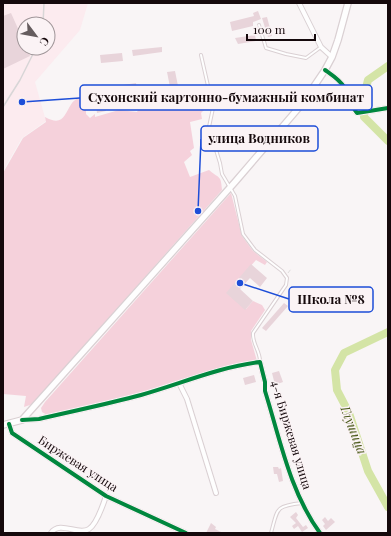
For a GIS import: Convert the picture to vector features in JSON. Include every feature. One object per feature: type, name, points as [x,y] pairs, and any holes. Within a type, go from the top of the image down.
[{"type":"main road","points":[[3,425],[22,420],[231,187],[302,104],[332,57],[348,3]]},
{"type":"street","points":[[299,3],[321,47],[332,57]]},
{"type":"street","points":[[325,70],[334,76],[344,86],[352,107],[357,113],[388,108]]},
{"type":"street","points":[[22,420],[39,419],[142,395],[179,383],[260,362]]},
{"type":"street","name":"4-я Биржевая улица","points":[[260,362],[265,382],[265,391],[292,479],[302,503],[312,522],[320,533]]},
{"type":"street","points":[[179,383],[187,398],[216,494]]},
{"type":"street","name":"Биржевая улица","points":[[9,424],[12,433],[106,496],[186,533]]},
{"type":"street","points":[[52,531],[61,528],[84,532],[89,529],[101,511],[106,496]]},
{"type":"lane","points":[[258,25],[266,48],[306,58],[321,47]]},
{"type":"lane","points":[[201,55],[213,108],[209,127],[220,162],[222,174],[235,196],[243,234],[254,250],[286,276],[286,285],[253,333],[252,337],[260,357],[260,362]]},
{"type":"lane","points":[[271,533],[276,516],[281,507],[285,505],[302,503]]},
{"type":"path","points":[[286,276],[291,269]]},
{"type":"shaded area","points":[[3,3],[88,3],[80,30],[35,82],[46,121],[22,138],[3,171]]},
{"type":"shaded area","points":[[207,92],[209,109],[205,109],[201,113],[202,119],[190,122],[194,148],[190,151],[192,155],[184,162],[190,177],[209,170],[219,177],[222,190],[36,400],[30,405],[24,407],[26,396],[3,394],[3,173],[23,138],[46,122],[45,117],[56,121],[62,118],[73,102],[79,97],[83,98],[86,114],[90,118],[95,114],[95,117],[119,110],[137,112],[142,102],[155,104]]},
{"type":"shaded area","points":[[231,193],[242,236],[253,251],[267,262],[265,265],[256,260],[227,293],[246,309],[253,301],[262,305],[265,310],[251,331],[251,340],[257,361],[248,362],[140,393],[47,415],[42,412],[41,408],[45,402]]},
{"type":"building","points":[[258,11],[261,19],[253,22],[253,26],[232,31],[230,22],[254,16],[253,13]]},
{"type":"building","points":[[11,13],[16,24],[16,56],[30,56],[3,69],[3,16]]},
{"type":"building","points":[[267,17],[272,36],[268,37],[262,18]]},
{"type":"building","points":[[255,35],[256,41],[238,44],[235,38]]},
{"type":"building","points":[[162,47],[162,52],[133,56],[132,50]]},
{"type":"building","points":[[122,53],[123,61],[101,63],[100,55]]},
{"type":"building","points":[[175,71],[178,86],[170,87],[167,72]]},
{"type":"building","points":[[136,83],[137,90],[125,92],[123,85]]},
{"type":"building","points":[[102,86],[106,111],[97,113],[93,87]]},
{"type":"building","points":[[251,264],[267,278],[260,287],[250,278],[240,289],[253,301],[245,310],[226,293]]},
{"type":"building","points":[[284,303],[288,306],[266,331],[262,328]]},
{"type":"building","points":[[279,371],[283,382],[275,385],[272,373]]},
{"type":"building","points":[[254,375],[256,382],[245,385],[243,378]]},
{"type":"building","points":[[273,467],[278,467],[279,469],[281,468],[283,481],[279,482],[277,474],[274,474]]},
{"type":"building","points":[[296,512],[298,515],[296,518],[303,527],[306,525],[308,528],[302,532],[298,526],[294,529],[292,526],[296,523],[290,517]]},
{"type":"building","points":[[325,517],[328,521],[331,518],[335,522],[326,530],[323,526],[325,524],[322,520]]},
{"type":"building","points":[[211,523],[216,527],[215,529],[223,533],[206,533]]},
{"type":"waterway","name":"Глушица","points":[[388,66],[368,80],[363,100],[364,117],[388,141]]},
{"type":"waterway","name":"Глушица","points":[[388,332],[344,353],[335,370],[337,390],[349,413],[368,471],[388,507]]},
{"type":"railway","points":[[43,16],[44,3]]},
{"type":"railway","points":[[3,107],[20,80],[32,56]]},
{"type":"cycle path","points":[[325,70],[342,84],[357,113],[388,108]]},
{"type":"cycle path","points":[[22,420],[39,419],[141,395],[215,372],[245,364],[260,362],[265,382],[265,391],[293,483],[320,533]]},
{"type":"cycle path","points":[[9,424],[12,433],[106,496],[186,533]]},
{"type":"place","name":"Сухонский картонно-бумажный комбинат","points":[[22,102]]},
{"type":"place","name":"улица Водников","points":[[198,211]]},
{"type":"place","name":"Школа №8","points":[[240,283]]}]
